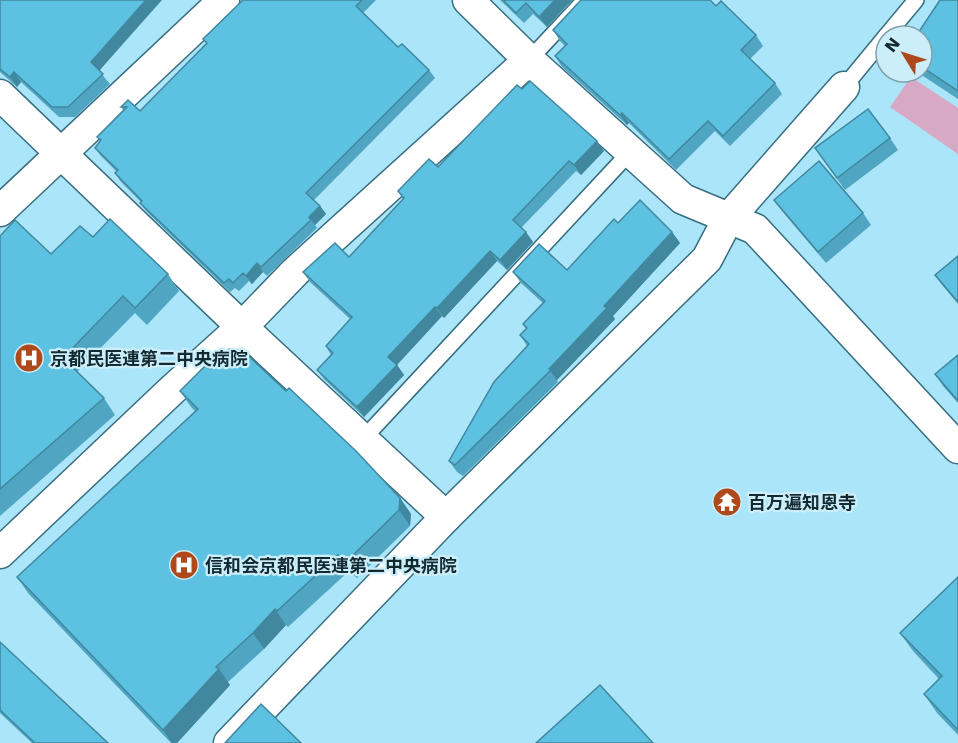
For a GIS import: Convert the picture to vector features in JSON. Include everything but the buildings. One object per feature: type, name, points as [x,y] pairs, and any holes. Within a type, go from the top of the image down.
[{"type":"street","points":[[0,211],[224,0]]},
{"type":"street","points":[[468,0],[530,60],[683,199],[755,229],[958,448]]},
{"type":"street","points":[[0,553],[242,327],[295,272],[530,60]]},
{"type":"street","points":[[229,743],[446,518],[707,259],[728,219],[844,87]]},
{"type":"street","points":[[0,94],[242,327],[446,518]]},
{"type":"lane","points":[[530,60],[585,0]]},
{"type":"lane","points":[[896,24],[916,0]]},
{"type":"lane","points":[[844,87],[874,51]]},
{"type":"lane","points":[[363,439],[630,151]]},
{"type":"shaded area","points":[[906,84],[922,84],[958,108],[958,154],[890,107]]},
{"type":"place","name":"京都民医連第二中央病院","points":[[29,358]]},
{"type":"place","name":"百万遍知恩寺","points":[[727,502]]},
{"type":"place","name":"信和会京都民医連第二中央病院","points":[[184,565]]}]
